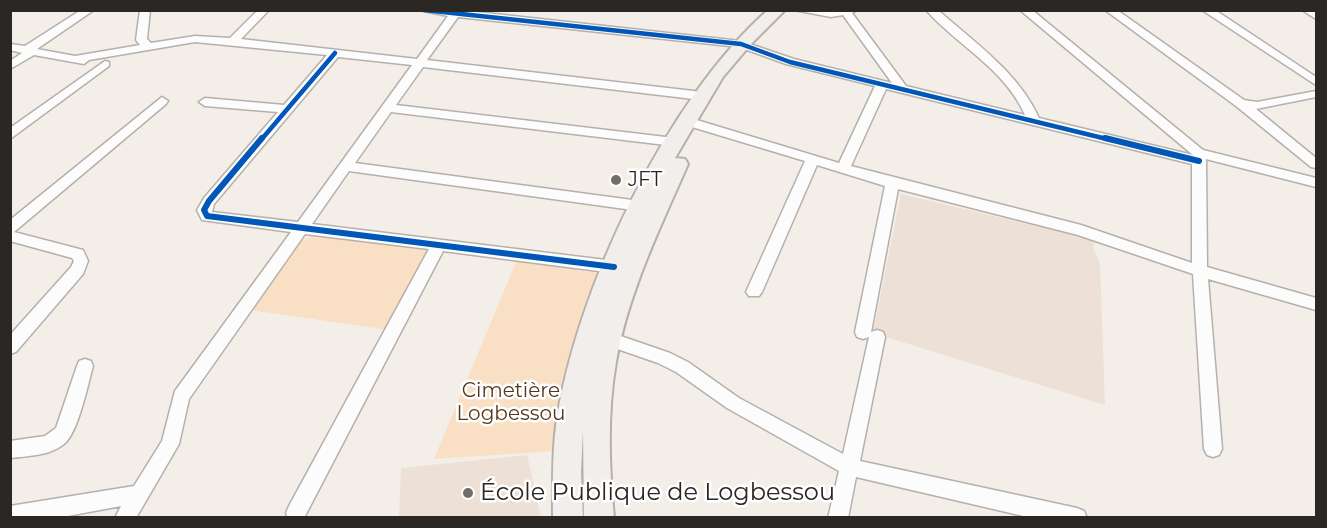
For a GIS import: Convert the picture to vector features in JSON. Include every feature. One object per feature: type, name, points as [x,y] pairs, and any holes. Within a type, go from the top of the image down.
[{"type":"main road","points":[[599,518],[597,441],[600,389],[609,339],[636,260],[702,96],[778,10]]},
{"type":"main road","points":[[568,518],[567,441],[585,342],[640,206],[674,142],[734,72],[748,46],[793,10]]},
{"type":"street","points":[[10,66],[89,10]]},
{"type":"street","points":[[145,10],[141,40],[149,47]]},
{"type":"street","points":[[233,40],[264,10]]},
{"type":"street","points":[[424,10],[748,46],[790,62],[1034,121],[1317,182]]},
{"type":"street","points":[[800,10],[827,14],[849,11],[902,89]]},
{"type":"street","points":[[931,10],[1010,82],[1029,104],[1034,121]]},
{"type":"street","points":[[1025,10],[1199,157],[1200,271],[1213,449]]},
{"type":"street","points":[[1110,10],[1240,103],[1317,164]]},
{"type":"street","points":[[1207,10],[1317,82]]},
{"type":"street","points":[[1307,10],[1317,16]]},
{"type":"street","points":[[124,518],[170,444],[182,396],[454,15]]},
{"type":"street","points":[[76,59],[195,39],[233,40],[702,96]]},
{"type":"street","points":[[10,47],[105,64],[10,135]]},
{"type":"street","points":[[335,53],[208,201],[204,210],[207,216],[299,230],[614,267]]},
{"type":"street","points":[[843,169],[882,84]]},
{"type":"street","points":[[1240,103],[1257,106],[1317,94]]},
{"type":"street","points":[[10,228],[162,101]]},
{"type":"street","points":[[205,102],[287,109]]},
{"type":"street","points":[[387,108],[674,142]]},
{"type":"street","points":[[692,122],[892,183],[1081,230],[1200,271],[1317,304]]},
{"type":"street","points":[[754,292],[813,159]]},
{"type":"street","points":[[345,166],[640,206]]},
{"type":"street","points":[[838,518],[849,467],[892,183]]},
{"type":"street","points":[[10,236],[71,251],[78,254],[81,261],[78,270],[10,347]]},
{"type":"street","points":[[296,513],[438,246]]},
{"type":"street","points":[[609,339],[654,354],[682,367],[733,403],[849,467],[1077,518]]},
{"type":"street","points":[[10,450],[52,443],[63,433],[84,366]]},
{"type":"street","points":[[10,516],[139,494]]},
{"type":"shaded area","points":[[901,194],[1094,240],[1093,249],[1100,263],[1105,405],[873,333]]},
{"type":"shaded area","name":"École Publique de Logbessou","points":[[527,455],[541,517],[399,517],[401,468]]},
{"type":"green space","points":[[314,235],[438,252],[396,331],[250,310],[301,241]]},
{"type":"green space","name":"Cimetière Logbessou","points":[[516,262],[581,264],[579,271],[598,273],[568,363],[555,451],[434,459]]},
{"type":"cycle path","points":[[424,10],[741,44],[790,62],[1199,161]]},
{"type":"cycle path","points":[[335,53],[209,201],[204,210],[207,216],[614,267]]},
{"type":"place","name":"JFT","points":[[616,180]]},
{"type":"place","name":"École Publique de Logbessou","points":[[468,493]]}]
